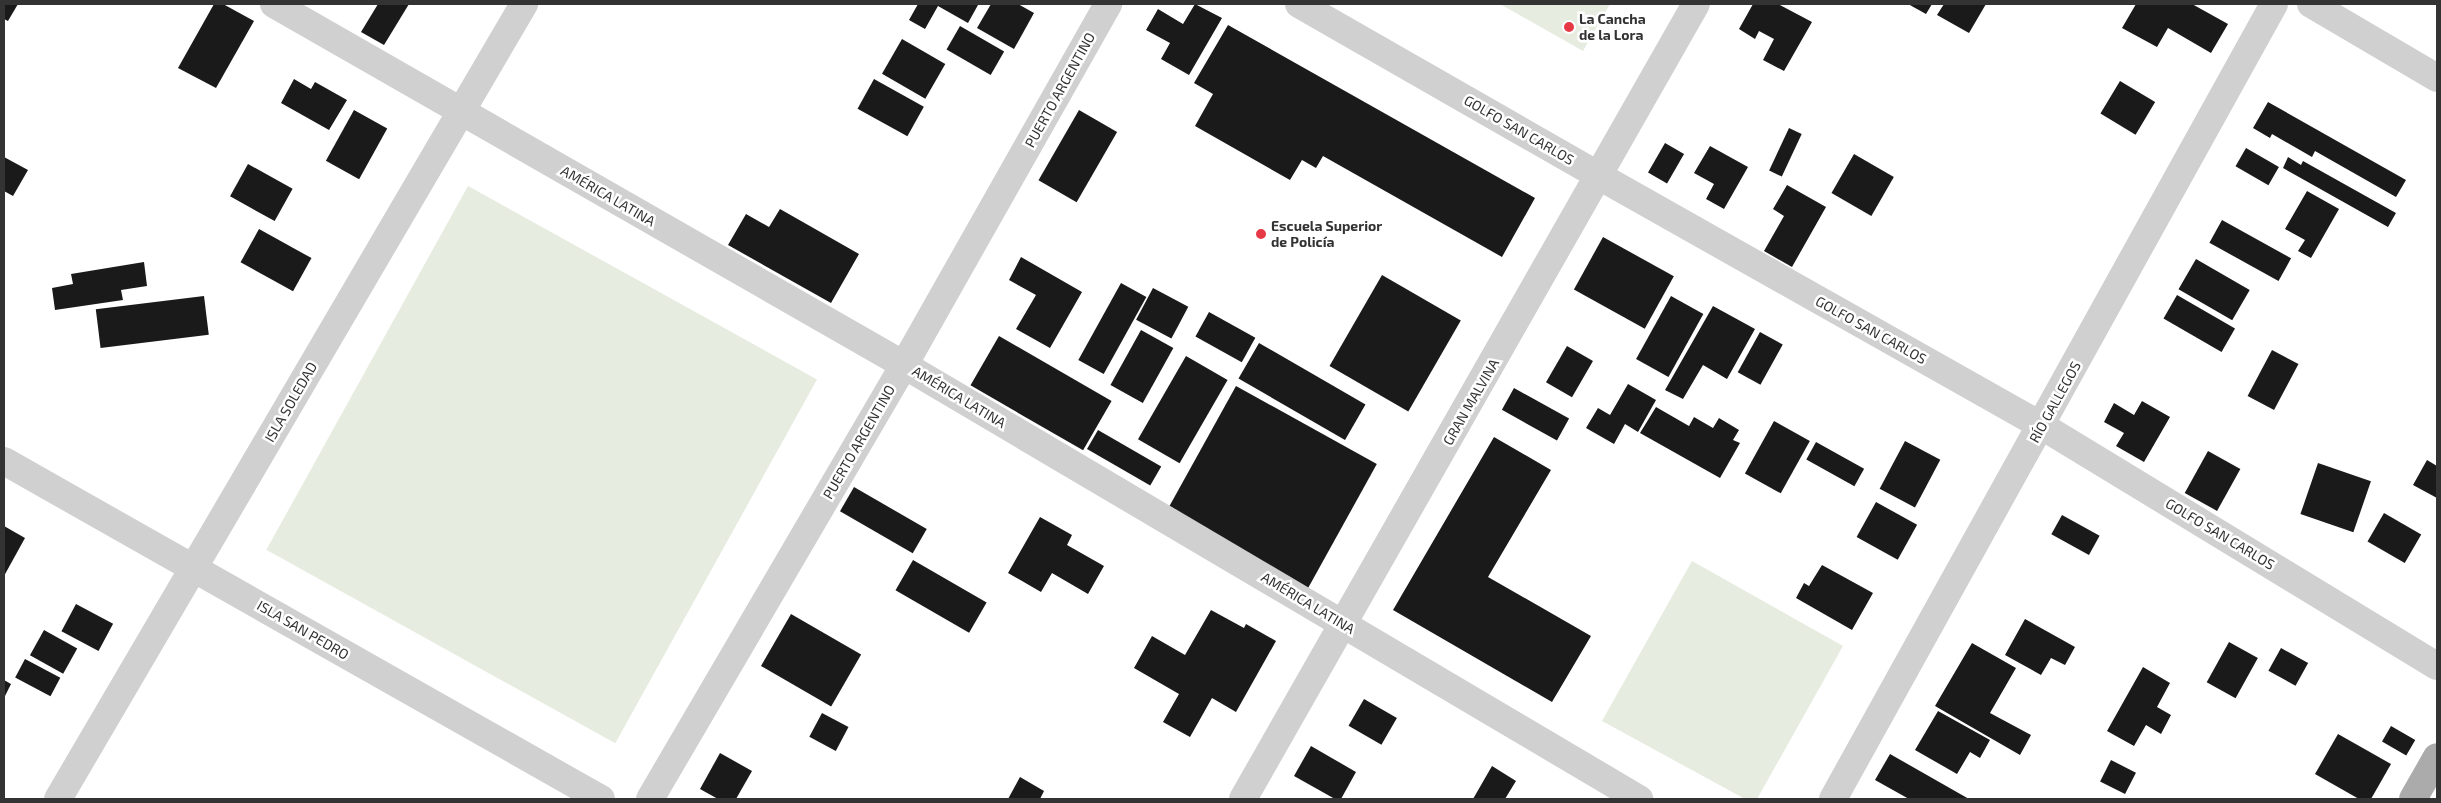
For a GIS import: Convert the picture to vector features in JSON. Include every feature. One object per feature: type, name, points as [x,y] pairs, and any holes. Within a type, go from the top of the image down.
[{"type":"main road","points":[[2412,799],[2437,757]]},
{"type":"street","name":"AMÉRICA LATINA","points":[[274,4],[904,365],[1639,799]]},
{"type":"street","name":"ISLA SOLEDAD","points":[[58,799],[524,4]]},
{"type":"street","name":"PUERTO ARGENTINO","points":[[650,799],[904,365],[1108,4]]},
{"type":"street","name":"GOLFO SAN CARLOS","points":[[1299,4],[2042,426],[2437,666]]},
{"type":"street","name":"GRAN MALVINA","points":[[1243,799],[1344,625],[1696,4]]},
{"type":"street","name":"RÍO GALLEGOS","points":[[1833,799],[2042,426],[2274,4]]},
{"type":"street","points":[[2311,4],[2437,78]]},
{"type":"street","name":"ISLA SAN PEDRO","points":[[4,462],[601,799]]},
{"type":"shaded area","name":"La Cancha de la Lora","points":[[1500,4],[1610,4],[1583,51]]},
{"type":"shaded area","points":[[468,186],[817,379],[615,743],[266,550]]},
{"type":"shaded area","points":[[1692,561],[1843,646],[1757,799],[1745,799],[1602,721]]},
{"type":"building","points":[[4,4],[18,4],[8,21],[4,19]]},
{"type":"building","points":[[214,4],[223,4],[254,21],[216,88],[178,68]]},
{"type":"building","points":[[378,4],[409,4],[384,45],[361,32]]},
{"type":"building","points":[[918,4],[978,5],[968,23],[938,6],[925,29],[909,20]]},
{"type":"building","points":[[991,4],[1018,4],[1034,13],[1014,49],[977,28]]},
{"type":"building","points":[[1195,4],[1222,18],[1189,75],[1161,59],[1170,43],[1146,30],[1158,9],[1183,24]]},
{"type":"building","points":[[1753,4],[1778,4],[1812,22],[1784,71],[1763,60],[1774,39],[1759,31],[1755,39],[1739,29]]},
{"type":"building","points":[[1908,4],[1932,4],[1926,14]]},
{"type":"building","points":[[1944,4],[1986,4],[1969,33],[1937,15]]},
{"type":"building","points":[[2136,4],[2192,4],[2228,24],[2211,53],[2168,28],[2157,47],[2122,28]]},
{"type":"building","points":[[1228,25],[1535,198],[1502,257],[1323,156],[1316,168],[1302,160],[1290,180],[1195,126],[1213,94],[1194,83]]},
{"type":"building","points":[[960,26],[1004,52],[991,75],[946,49]]},
{"type":"building","points":[[902,39],[945,64],[925,99],[882,74]]},
{"type":"building","points":[[294,79],[311,89],[315,82],[347,100],[329,130],[281,103]]},
{"type":"building","points":[[874,79],[924,107],[907,136],[858,109]]},
{"type":"building","points":[[2120,81],[2155,102],[2136,135],[2100,114]]},
{"type":"building","points":[[2268,102],[2406,180],[2396,197],[2315,151],[2312,157],[2272,134],[2270,138],[2253,128]]},
{"type":"building","points":[[354,110],[387,128],[359,179],[326,161]]},
{"type":"building","points":[[1079,110],[1117,132],[1077,202],[1038,180]]},
{"type":"building","points":[[1789,128],[1802,134],[1782,177],[1769,171]]},
{"type":"building","points":[[1665,143],[1684,154],[1667,183],[1648,172]]},
{"type":"building","points":[[1710,146],[1748,167],[1724,209],[1706,199],[1714,184],[1694,173]]},
{"type":"building","points":[[2246,148],[2279,167],[2268,185],[2236,166]]},
{"type":"building","points":[[1854,154],[1894,177],[1871,216],[1832,193]]},
{"type":"building","points":[[4,157],[28,170],[13,196],[4,191]]},
{"type":"building","points":[[2288,157],[2301,165],[2303,161],[2396,213],[2388,227],[2283,168]]},
{"type":"building","points":[[248,164],[293,189],[275,221],[230,196]]},
{"type":"building","points":[[1787,185],[1826,207],[1792,267],[1764,251],[1784,216],[1773,209]]},
{"type":"building","points":[[2307,191],[2339,209],[2311,258],[2298,251],[2305,240],[2285,229]]},
{"type":"building","points":[[780,209],[859,254],[831,303],[728,245],[746,214],[769,227]]},
{"type":"building","points":[[2222,220],[2291,258],[2278,281],[2209,243]]},
{"type":"building","points":[[259,229],[311,258],[293,291],[241,262]]},
{"type":"building","points":[[1603,237],[1674,276],[1645,329],[1574,289]]},
{"type":"building","points":[[1021,257],[1082,292],[1050,348],[1016,329],[1036,295],[1009,280]]},
{"type":"building","points":[[2196,259],[2250,290],[2232,320],[2178,289]]},
{"type":"building","points":[[144,262],[147,286],[121,290],[123,300],[55,310],[52,288],[73,284],[71,274]]},
{"type":"building","points":[[1382,275],[1461,320],[1408,411],[1330,366]]},
{"type":"building","points":[[1121,283],[1146,297],[1104,374],[1078,360]]},
{"type":"building","points":[[1153,288],[1188,307],[1171,339],[1136,320]]},
{"type":"building","points":[[2177,295],[2235,328],[2222,352],[2164,318]]},
{"type":"building","points":[[204,296],[209,335],[101,348],[96,309]]},
{"type":"building","points":[[1671,296],[1703,314],[1668,377],[1636,359]]},
{"type":"building","points":[[1713,306],[1755,329],[1727,379],[1703,365],[1683,399],[1665,390]]},
{"type":"building","points":[[1209,312],[1255,338],[1242,362],[1195,336]]},
{"type":"building","points":[[1141,330],[1173,348],[1143,403],[1110,385]]},
{"type":"building","points":[[1760,332],[1783,345],[1760,385],[1738,372]]},
{"type":"building","points":[[999,336],[1112,401],[1083,450],[970,385]]},
{"type":"building","points":[[1259,343],[1366,404],[1345,440],[1238,379]]},
{"type":"building","points":[[1567,346],[1593,361],[1572,397],[1546,382]]},
{"type":"building","points":[[2272,350],[2298,364],[2274,410],[2248,396]]},
{"type":"building","points":[[1186,356],[1228,380],[1180,463],[1138,439]]},
{"type":"building","points":[[1628,384],[1656,400],[1638,432],[1625,424],[1614,444],[1586,428],[1598,408],[1610,415]]},
{"type":"building","points":[[1236,386],[1377,464],[1307,590],[1166,512]]},
{"type":"building","points":[[1514,388],[1569,419],[1557,440],[1502,410]]},
{"type":"building","points":[[2142,401],[2170,417],[2144,462],[2116,446],[2124,433],[2104,422],[2114,403],[2134,415]]},
{"type":"building","points":[[1656,407],[1689,426],[1694,417],[1713,428],[1719,418],[1739,430],[1733,440],[1740,443],[1720,478],[1640,433]]},
{"type":"building","points":[[1774,421],[1810,441],[1781,493],[1745,473]]},
{"type":"building","points":[[1098,430],[1161,466],[1150,486],[1087,449]]},
{"type":"building","points":[[1494,437],[1551,470],[1488,577],[1591,636],[1552,702],[1393,610]]},
{"type":"building","points":[[1905,441],[1940,460],[1915,507],[1880,489]]},
{"type":"building","points":[[1816,442],[1864,469],[1854,486],[1806,459]]},
{"type":"building","points":[[2208,451],[2240,469],[2217,511],[2185,493]]},
{"type":"building","points":[[2427,460],[2437,466],[2437,498],[2413,485]]},
{"type":"building","points":[[2318,463],[2371,481],[2353,532],[2300,514]]},
{"type":"building","points":[[854,487],[927,529],[913,553],[840,511]]},
{"type":"building","points":[[1876,502],[1917,525],[1898,560],[1857,537]]},
{"type":"building","points":[[2384,513],[2421,534],[2405,563],[2368,542]]},
{"type":"building","points":[[2062,515],[2100,536],[2089,555],[2051,534]]},
{"type":"building","points":[[1040,517],[1072,535],[1067,545],[1104,566],[1088,594],[1052,573],[1041,592],[1008,573]]},
{"type":"building","points":[[4,526],[25,538],[4,576]]},
{"type":"building","points":[[913,560],[987,602],[969,633],[896,590]]},
{"type":"building","points":[[1822,565],[1873,593],[1852,630],[1796,598],[1804,583],[1809,586]]},
{"type":"building","points":[[76,604],[113,624],[99,651],[61,631]]},
{"type":"building","points":[[1211,610],[1244,628],[1246,624],[1276,641],[1236,712],[1212,698],[1190,737],[1163,722],[1179,694],[1134,668],[1152,636],[1185,655]]},
{"type":"building","points":[[791,614],[861,654],[831,706],[761,666]]},
{"type":"building","points":[[2025,619],[2075,647],[2065,665],[2051,658],[2041,675],[2005,655]]},
{"type":"building","points":[[44,630],[77,648],[63,674],[30,655]]},
{"type":"building","points":[[2229,642],[2258,658],[2236,698],[2207,682]]},
{"type":"building","points":[[1972,643],[2016,668],[1990,713],[2031,735],[2020,755],[1935,706]]},
{"type":"building","points":[[2281,648],[2308,663],[2296,686],[2268,671]]},
{"type":"building","points":[[25,659],[60,678],[50,696],[15,678]]},
{"type":"building","points":[[2143,667],[2170,683],[2157,707],[2171,715],[2161,734],[2146,725],[2134,746],[2107,731]]},
{"type":"building","points":[[4,680],[11,684],[4,698]]},
{"type":"building","points":[[1364,699],[1397,718],[1381,745],[1348,726]]},
{"type":"building","points":[[1938,711],[1990,740],[1980,758],[1970,752],[1957,774],[1915,750]]},
{"type":"building","points":[[822,713],[848,727],[836,751],[809,737]]},
{"type":"building","points":[[2391,726],[2415,740],[2406,756],[2382,742]]},
{"type":"building","points":[[2338,734],[2391,764],[2371,799],[2359,799],[2315,774]]},
{"type":"building","points":[[1311,746],[1356,772],[1341,799],[1335,799],[1294,776]]},
{"type":"building","points":[[720,753],[752,771],[736,799],[718,799],[700,789]]},
{"type":"building","points":[[1890,754],[1969,799],[1909,799],[1875,780]]},
{"type":"building","points":[[2111,760],[2136,773],[2125,794],[2100,781]]},
{"type":"building","points":[[1492,766],[1516,781],[1505,799],[1473,799]]},
{"type":"building","points":[[1020,777],[1044,791],[1040,799],[1008,799]]},
{"type":"place","name":"La Cancha de la Lora","points":[[1569,27]]},
{"type":"place","name":"Escuela Superior de Policía","points":[[1261,234]]}]
